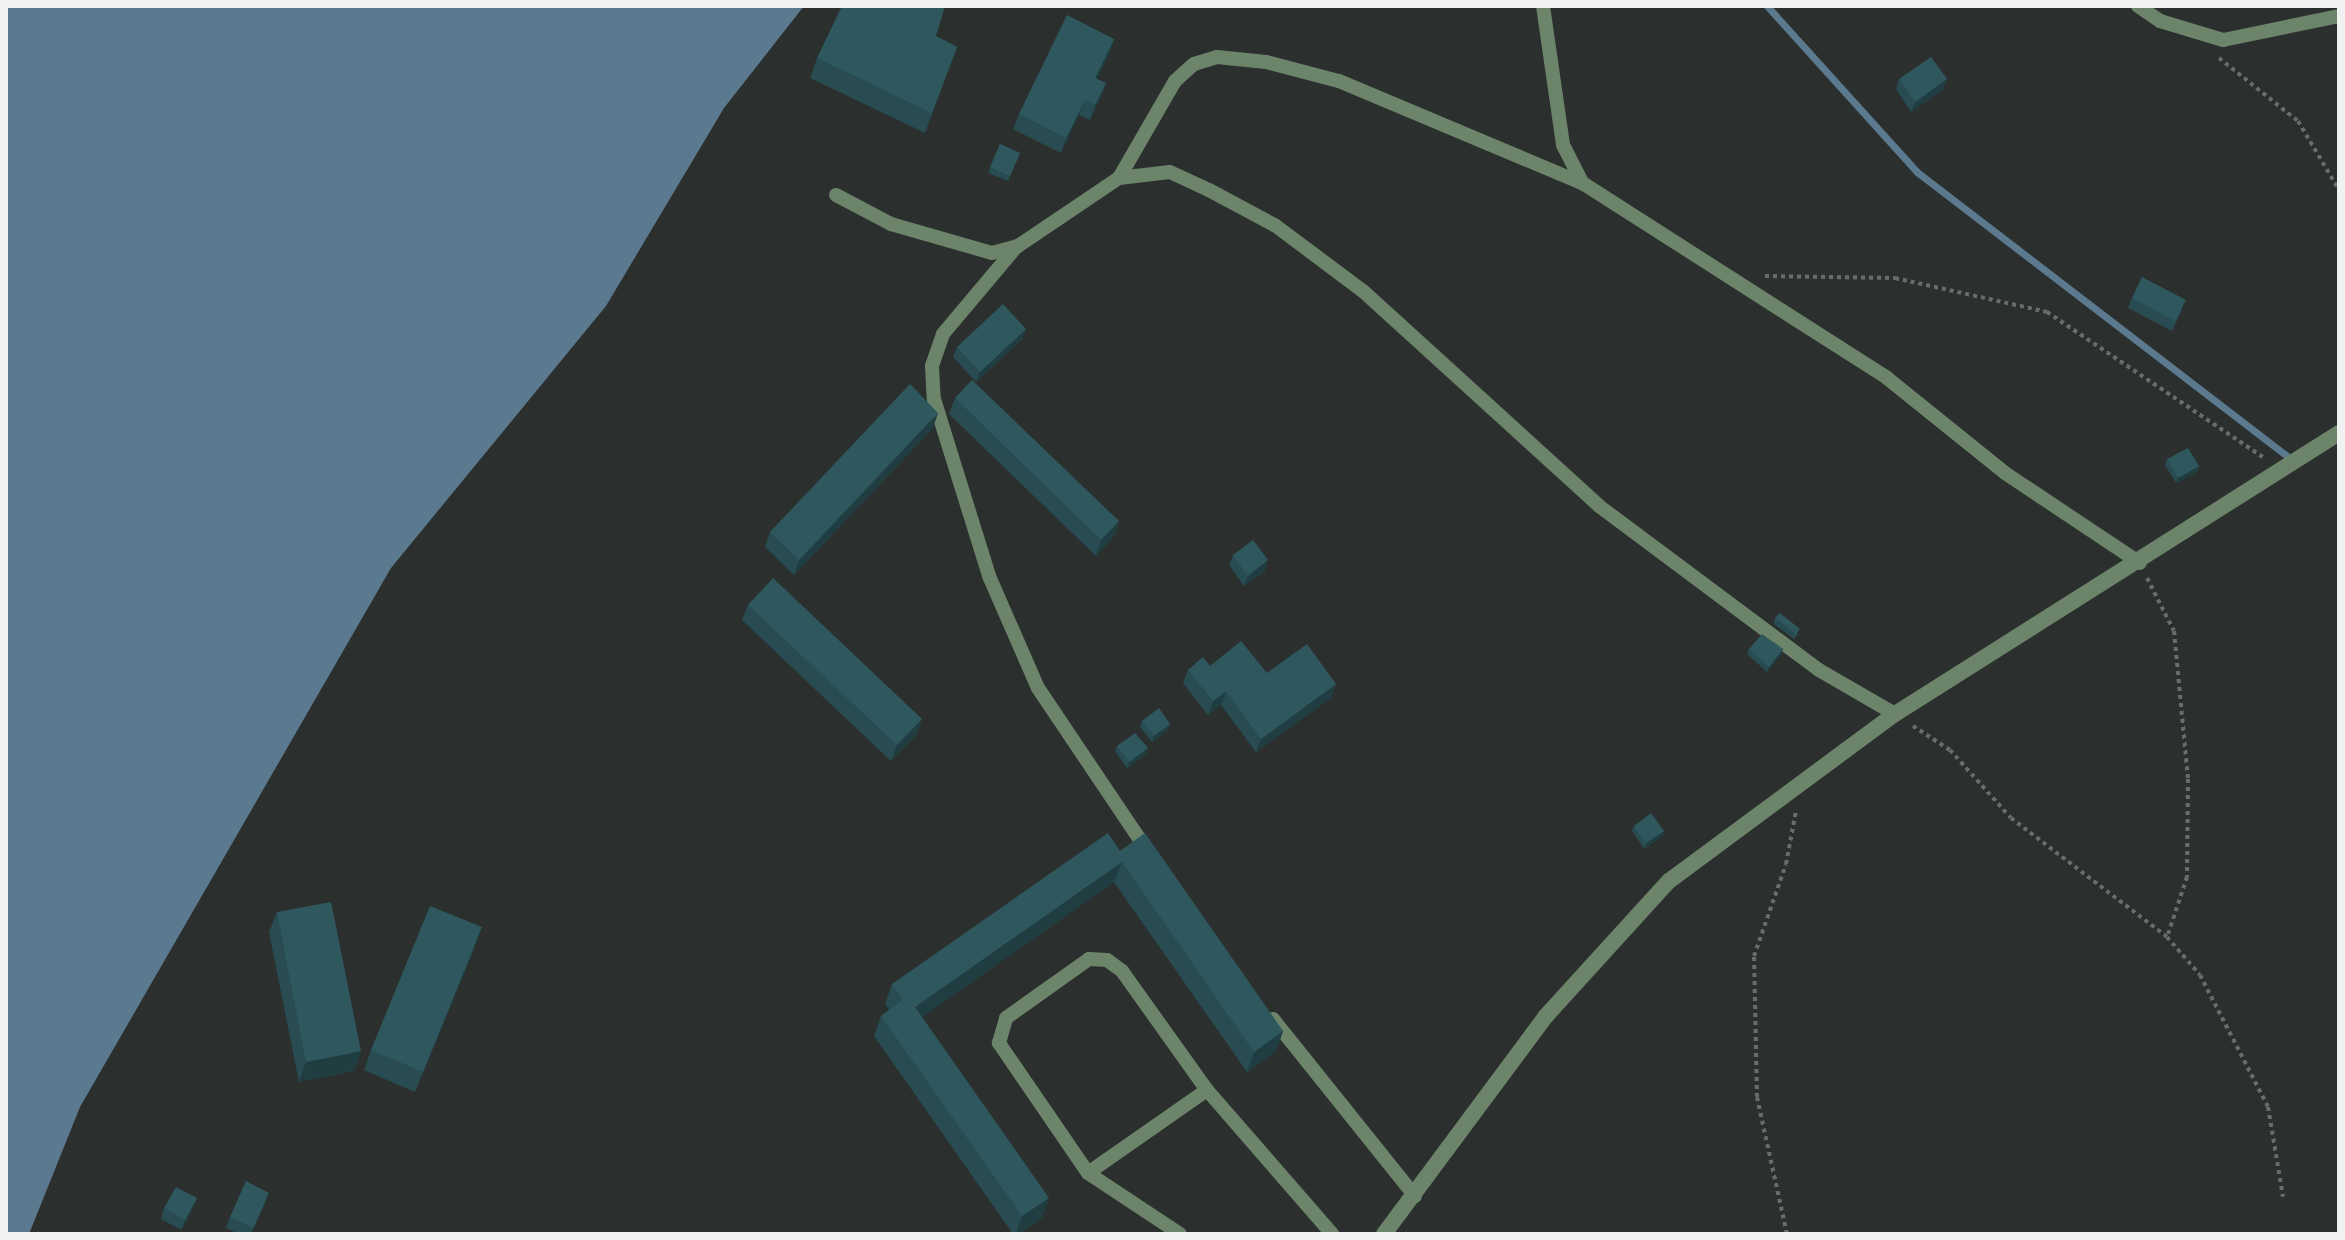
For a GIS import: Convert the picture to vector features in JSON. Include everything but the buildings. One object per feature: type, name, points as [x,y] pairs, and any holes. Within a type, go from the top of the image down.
[{"type":"street","points":[[1384,1234],[1546,1016],[1669,881],[1895,714],[2140,563],[2339,433]]},
{"type":"lane","points":[[1543,6],[1563,145],[1584,184]]},
{"type":"lane","points":[[2138,6],[2191,33],[2223,40],[2339,16]]},
{"type":"lane","points":[[1155,862],[1079,759],[1038,688],[989,576],[934,399],[932,366],[943,334],[1018,246],[1119,178],[1175,81],[1217,57],[1339,81],[1584,184],[1887,378],[2005,473],[2140,563]]},
{"type":"lane","points":[[1119,178],[1170,172],[1276,226],[1363,291],[1599,506],[1819,670],[1895,714]]},
{"type":"lane","points":[[836,195],[891,224],[976,251],[1018,246]]},
{"type":"lane","points":[[1180,1234],[1088,1173],[1002,1052],[998,1034],[1006,1018],[1089,959],[1107,960],[1122,971],[1207,1090],[1332,1234]]},
{"type":"lane","points":[[1261,1002],[1415,1196]]},
{"type":"lane","points":[[1088,1173],[1207,1090]]},
{"type":"path","points":[[2191,33],[2298,121],[2339,190]]},
{"type":"path","points":[[1732,277],[1895,278],[2036,308],[2088,333],[2282,470]]},
{"type":"path","points":[[2140,563],[2174,631],[2184,712],[2187,877],[2167,937]]},
{"type":"path","points":[[1895,714],[1950,750],[2011,818],[2167,937],[2200,975],[2268,1107],[2283,1197]]},
{"type":"path","points":[[1787,1234],[1757,1097],[1754,956],[1786,864],[1803,781]]},
{"type":"water","points":[[6,6],[804,6],[724,108],[606,306],[391,568],[80,1107],[29,1234],[6,1234]]},
{"type":"waterway","points":[[1767,6],[1917,172],[2290,458]]}]
